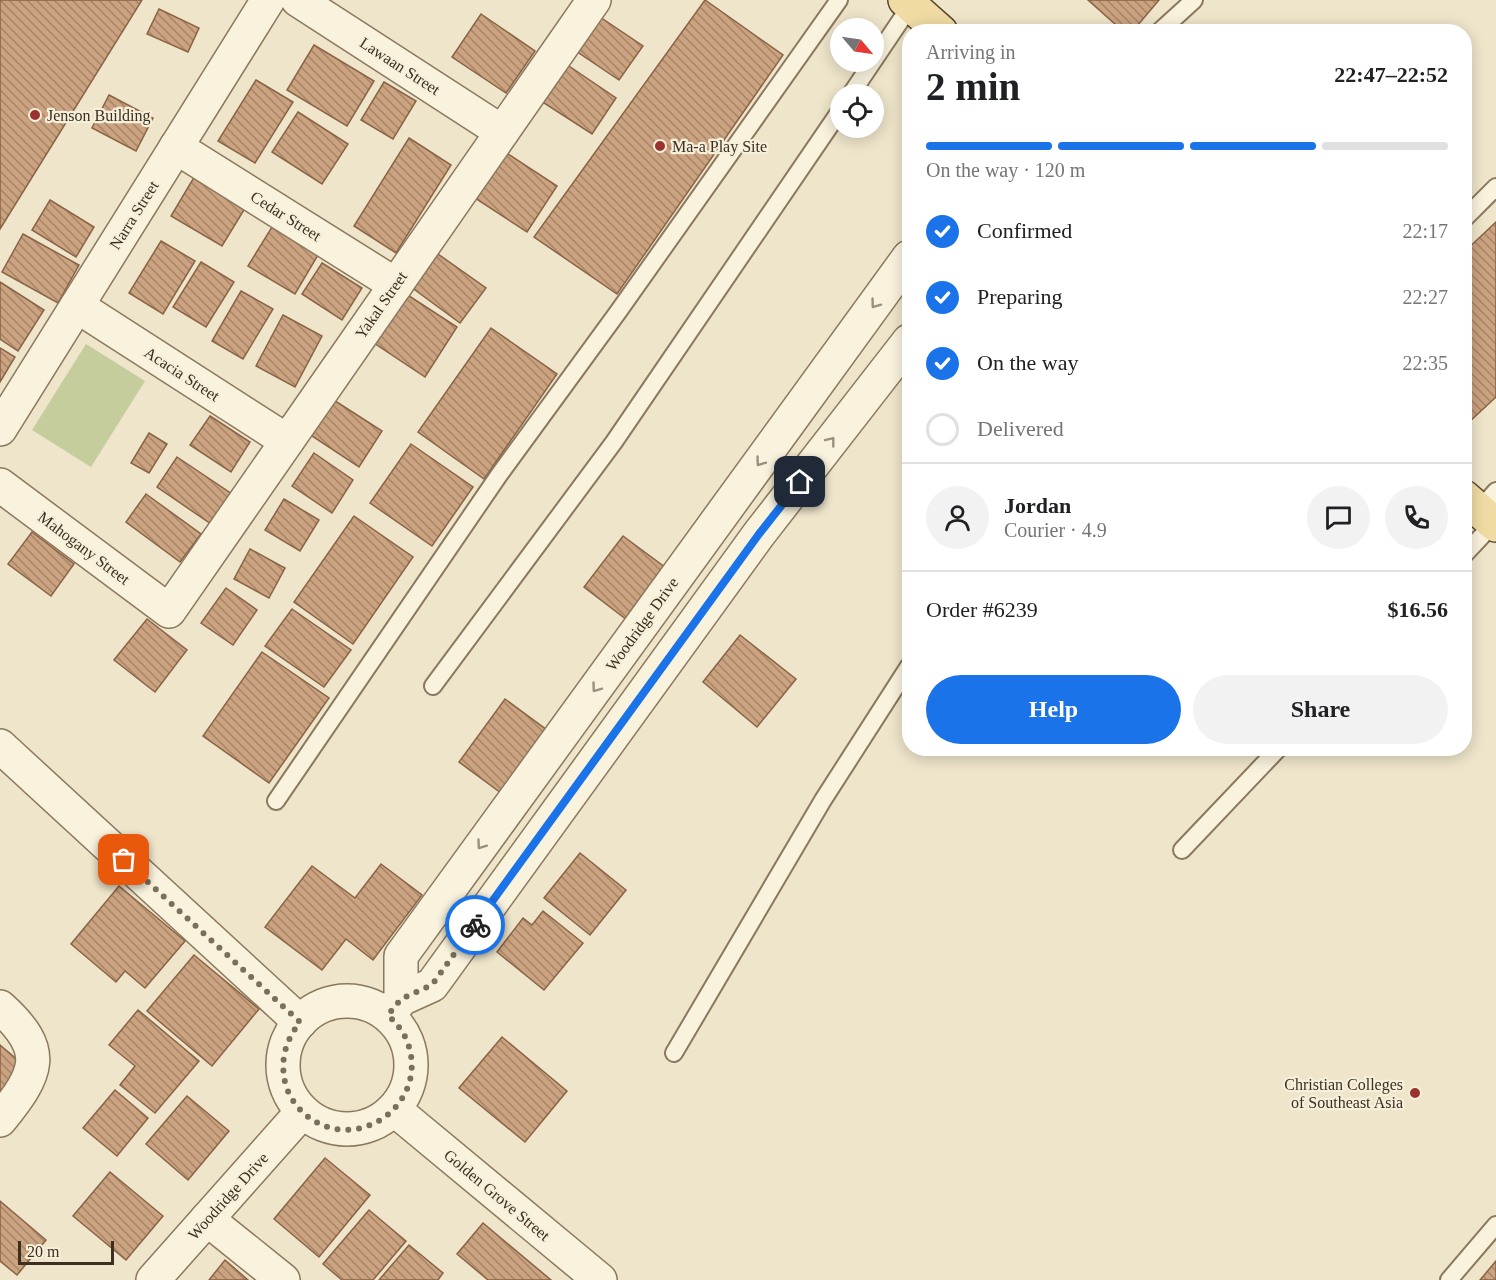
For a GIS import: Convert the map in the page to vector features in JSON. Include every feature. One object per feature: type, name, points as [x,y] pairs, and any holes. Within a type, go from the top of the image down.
[{"type":"main road","points":[[908,3],[932,24]]},
{"type":"street","name":"Narra Street","points":[[0,429],[268,0]]},
{"type":"street","name":"Lawaan Street","points":[[298,0],[502,132]]},
{"type":"street","name":"Yakal Street","points":[[169,611],[594,0]]},
{"type":"street","name":"Cedar Street","points":[[176,147],[396,285]]},
{"type":"street","name":"Woodridge Drive","points":[[395,1007],[401,956],[902,267]]},
{"type":"street","name":"Acacia Street","points":[[77,306],[287,441]]},
{"type":"street","points":[[395,1007],[400,1028],[407,1041],[412,1070],[403,1097],[395,1110],[374,1124],[349,1130],[332,1128],[316,1122],[302,1112],[293,1101],[287,1088],[283,1060],[292,1033],[300,1022],[320,1008],[343,1001],[395,1007],[432,985],[759,534],[902,349]]},
{"type":"street","name":"Mahogany Street","points":[[0,485],[169,611]]},
{"type":"street","points":[[726,510],[759,534]]},
{"type":"street","points":[[0,746],[300,1022]]},
{"type":"street","points":[[0,1007],[20,1025],[31,1042],[33,1062],[29,1079],[0,1120]]},
{"type":"street","name":"Golden Grove Street","points":[[395,1110],[600,1280]]},
{"type":"street","name":"Woodridge Drive","points":[[153,1280],[302,1112]]},
{"type":"street","points":[[207,1219],[283,1280]]},
{"type":"lane","points":[[276,801],[499,475],[618,312],[838,0]]},
{"type":"lane","points":[[1168,24],[1194,0]]},
{"type":"lane","points":[[857,84],[908,3]]},
{"type":"lane","points":[[433,686],[614,442],[830,126]]},
{"type":"lane","points":[[1472,211],[1496,187]]},
{"type":"lane","points":[[1472,538],[1486,509]]},
{"type":"lane","points":[[674,1053],[823,800],[902,677]]},
{"type":"lane","points":[[1182,850],[1271,756]]},
{"type":"lane","points":[[1449,1280],[1496,1225]]},
{"type":"green space","points":[[86,344],[145,381],[91,467],[32,430]]},
{"type":"building","name":"Jenson Building","points":[[0,0],[142,0],[0,229]]},
{"type":"building","name":"Ma-a Play Site","points":[[705,0],[783,55],[617,294],[534,237]]},
{"type":"building","points":[[1088,0],[1159,0],[1139,24],[1115,24]]},
{"type":"building","points":[[159,9],[199,28],[188,52],[147,34]]},
{"type":"building","points":[[481,14],[535,51],[506,93],[452,57]]},
{"type":"building","points":[[600,17],[643,46],[619,80],[576,51]]},
{"type":"building","points":[[314,45],[374,81],[347,126],[287,90]]},
{"type":"building","points":[[566,64],[616,98],[592,134],[541,101]]},
{"type":"building","points":[[256,80],[293,102],[255,163],[218,141]]},
{"type":"building","points":[[384,82],[416,101],[393,139],[361,120]]},
{"type":"building","points":[[109,95],[153,118],[136,151],[92,128]]},
{"type":"building","points":[[298,112],[348,144],[322,184],[272,152]]},
{"type":"building","points":[[409,138],[451,165],[396,253],[354,226]]},
{"type":"building","points":[[505,152],[557,186],[527,232],[475,198]]},
{"type":"building","points":[[196,174],[247,205],[222,246],[171,216]]},
{"type":"building","points":[[50,200],[94,227],[76,257],[32,230]]},
{"type":"building","points":[[1496,222],[1496,397],[1472,419],[1472,244]]},
{"type":"building","points":[[272,227],[318,255],[295,294],[248,266]]},
{"type":"building","points":[[23,234],[79,265],[58,303],[2,272]]},
{"type":"building","points":[[161,241],[195,261],[163,314],[129,293]]},
{"type":"building","points":[[428,247],[486,288],[460,323],[403,281]]},
{"type":"building","points":[[201,262],[234,282],[206,327],[173,307]]},
{"type":"building","points":[[322,263],[362,288],[342,320],[302,294]]},
{"type":"building","points":[[0,282],[44,310],[18,351],[0,339]]},
{"type":"building","points":[[241,291],[273,309],[243,359],[212,341]]},
{"type":"building","points":[[406,294],[457,327],[425,377],[374,343]]},
{"type":"building","points":[[283,315],[322,336],[295,387],[256,366]]},
{"type":"building","points":[[491,328],[557,374],[484,479],[418,432]]},
{"type":"building","points":[[0,348],[15,357],[0,382]]},
{"type":"building","points":[[329,397],[382,431],[359,467],[306,432]]},
{"type":"building","points":[[210,416],[250,442],[231,472],[190,445]]},
{"type":"building","points":[[149,433],[167,444],[149,473],[131,463]]},
{"type":"building","points":[[411,444],[473,487],[432,546],[370,503]]},
{"type":"building","points":[[314,453],[353,480],[332,513],[292,486]]},
{"type":"building","points":[[177,457],[232,494],[211,524],[157,487]]},
{"type":"building","points":[[146,494],[201,534],[180,562],[126,522]]},
{"type":"building","points":[[284,499],[319,520],[300,551],[265,530]]},
{"type":"building","points":[[354,516],[413,557],[353,644],[294,602]]},
{"type":"building","points":[[32,532],[74,564],[51,596],[8,564]]},
{"type":"building","points":[[623,536],[666,568],[627,620],[584,587]]},
{"type":"building","points":[[250,549],[285,568],[269,598],[234,579]]},
{"type":"building","points":[[226,588],[257,610],[233,645],[201,623]]},
{"type":"building","points":[[292,609],[351,650],[324,687],[265,646]]},
{"type":"building","points":[[147,619],[187,650],[155,692],[114,660]]},
{"type":"building","points":[[740,635],[796,679],[757,727],[703,682]]},
{"type":"building","points":[[262,652],[329,698],[269,783],[203,736]]},
{"type":"building","points":[[505,699],[547,730],[501,793],[459,762]]},
{"type":"building","points":[[580,853],[626,890],[590,935],[544,898]]},
{"type":"building","points":[[381,864],[422,895],[373,960],[346,939],[322,970],[265,927],[312,866],[355,898]]},
{"type":"building","points":[[119,886],[185,941],[145,988],[125,971],[116,982],[71,944]]},
{"type":"building","points":[[543,911],[583,943],[544,990],[497,952],[523,918],[532,925]]},
{"type":"building","points":[[194,955],[259,1009],[212,1066],[147,1011]]},
{"type":"building","points":[[138,1010],[199,1061],[155,1113],[120,1085],[135,1066],[109,1045]]},
{"type":"building","points":[[502,1037],[567,1091],[525,1142],[459,1088]]},
{"type":"building","points":[[0,1045],[26,1067],[0,1097]]},
{"type":"building","points":[[115,1090],[148,1118],[117,1156],[83,1128]]},
{"type":"building","points":[[187,1096],[229,1131],[188,1180],[146,1144]]},
{"type":"building","points":[[325,1158],[370,1195],[319,1257],[274,1219]]},
{"type":"building","points":[[110,1172],[163,1216],[126,1260],[73,1216]]},
{"type":"building","points":[[0,1201],[46,1240],[17,1275],[0,1261]]},
{"type":"building","points":[[369,1210],[406,1241],[373,1280],[342,1280],[323,1264]]},
{"type":"building","points":[[483,1223],[551,1280],[488,1280],[457,1254]]},
{"type":"building","points":[[409,1245],[443,1273],[438,1280],[379,1280]]},
{"type":"building","points":[[225,1260],[248,1280],[209,1280]]},
{"type":"building","points":[[1496,1261],[1496,1280],[1480,1280]]},
{"type":"way so far","points":[[124,860],[300,1022],[286,1046],[283,1060],[287,1088],[293,1101],[302,1112],[316,1122],[332,1128],[349,1130],[366,1127],[395,1110],[409,1084],[412,1070],[411,1055],[400,1028],[388,1015],[401,999],[432,985],[475,925]]},
{"type":"place","name":"Jenson Building","points":[[35,115]]},
{"type":"place","name":"Ma-a Play Site","points":[[660,146]]},
{"type":"place","name":"Christian Colleges of Southeast Asia","points":[[1415,1093]]},
{"type":"route","points":[[475,925],[759,534],[800,482]]}]
